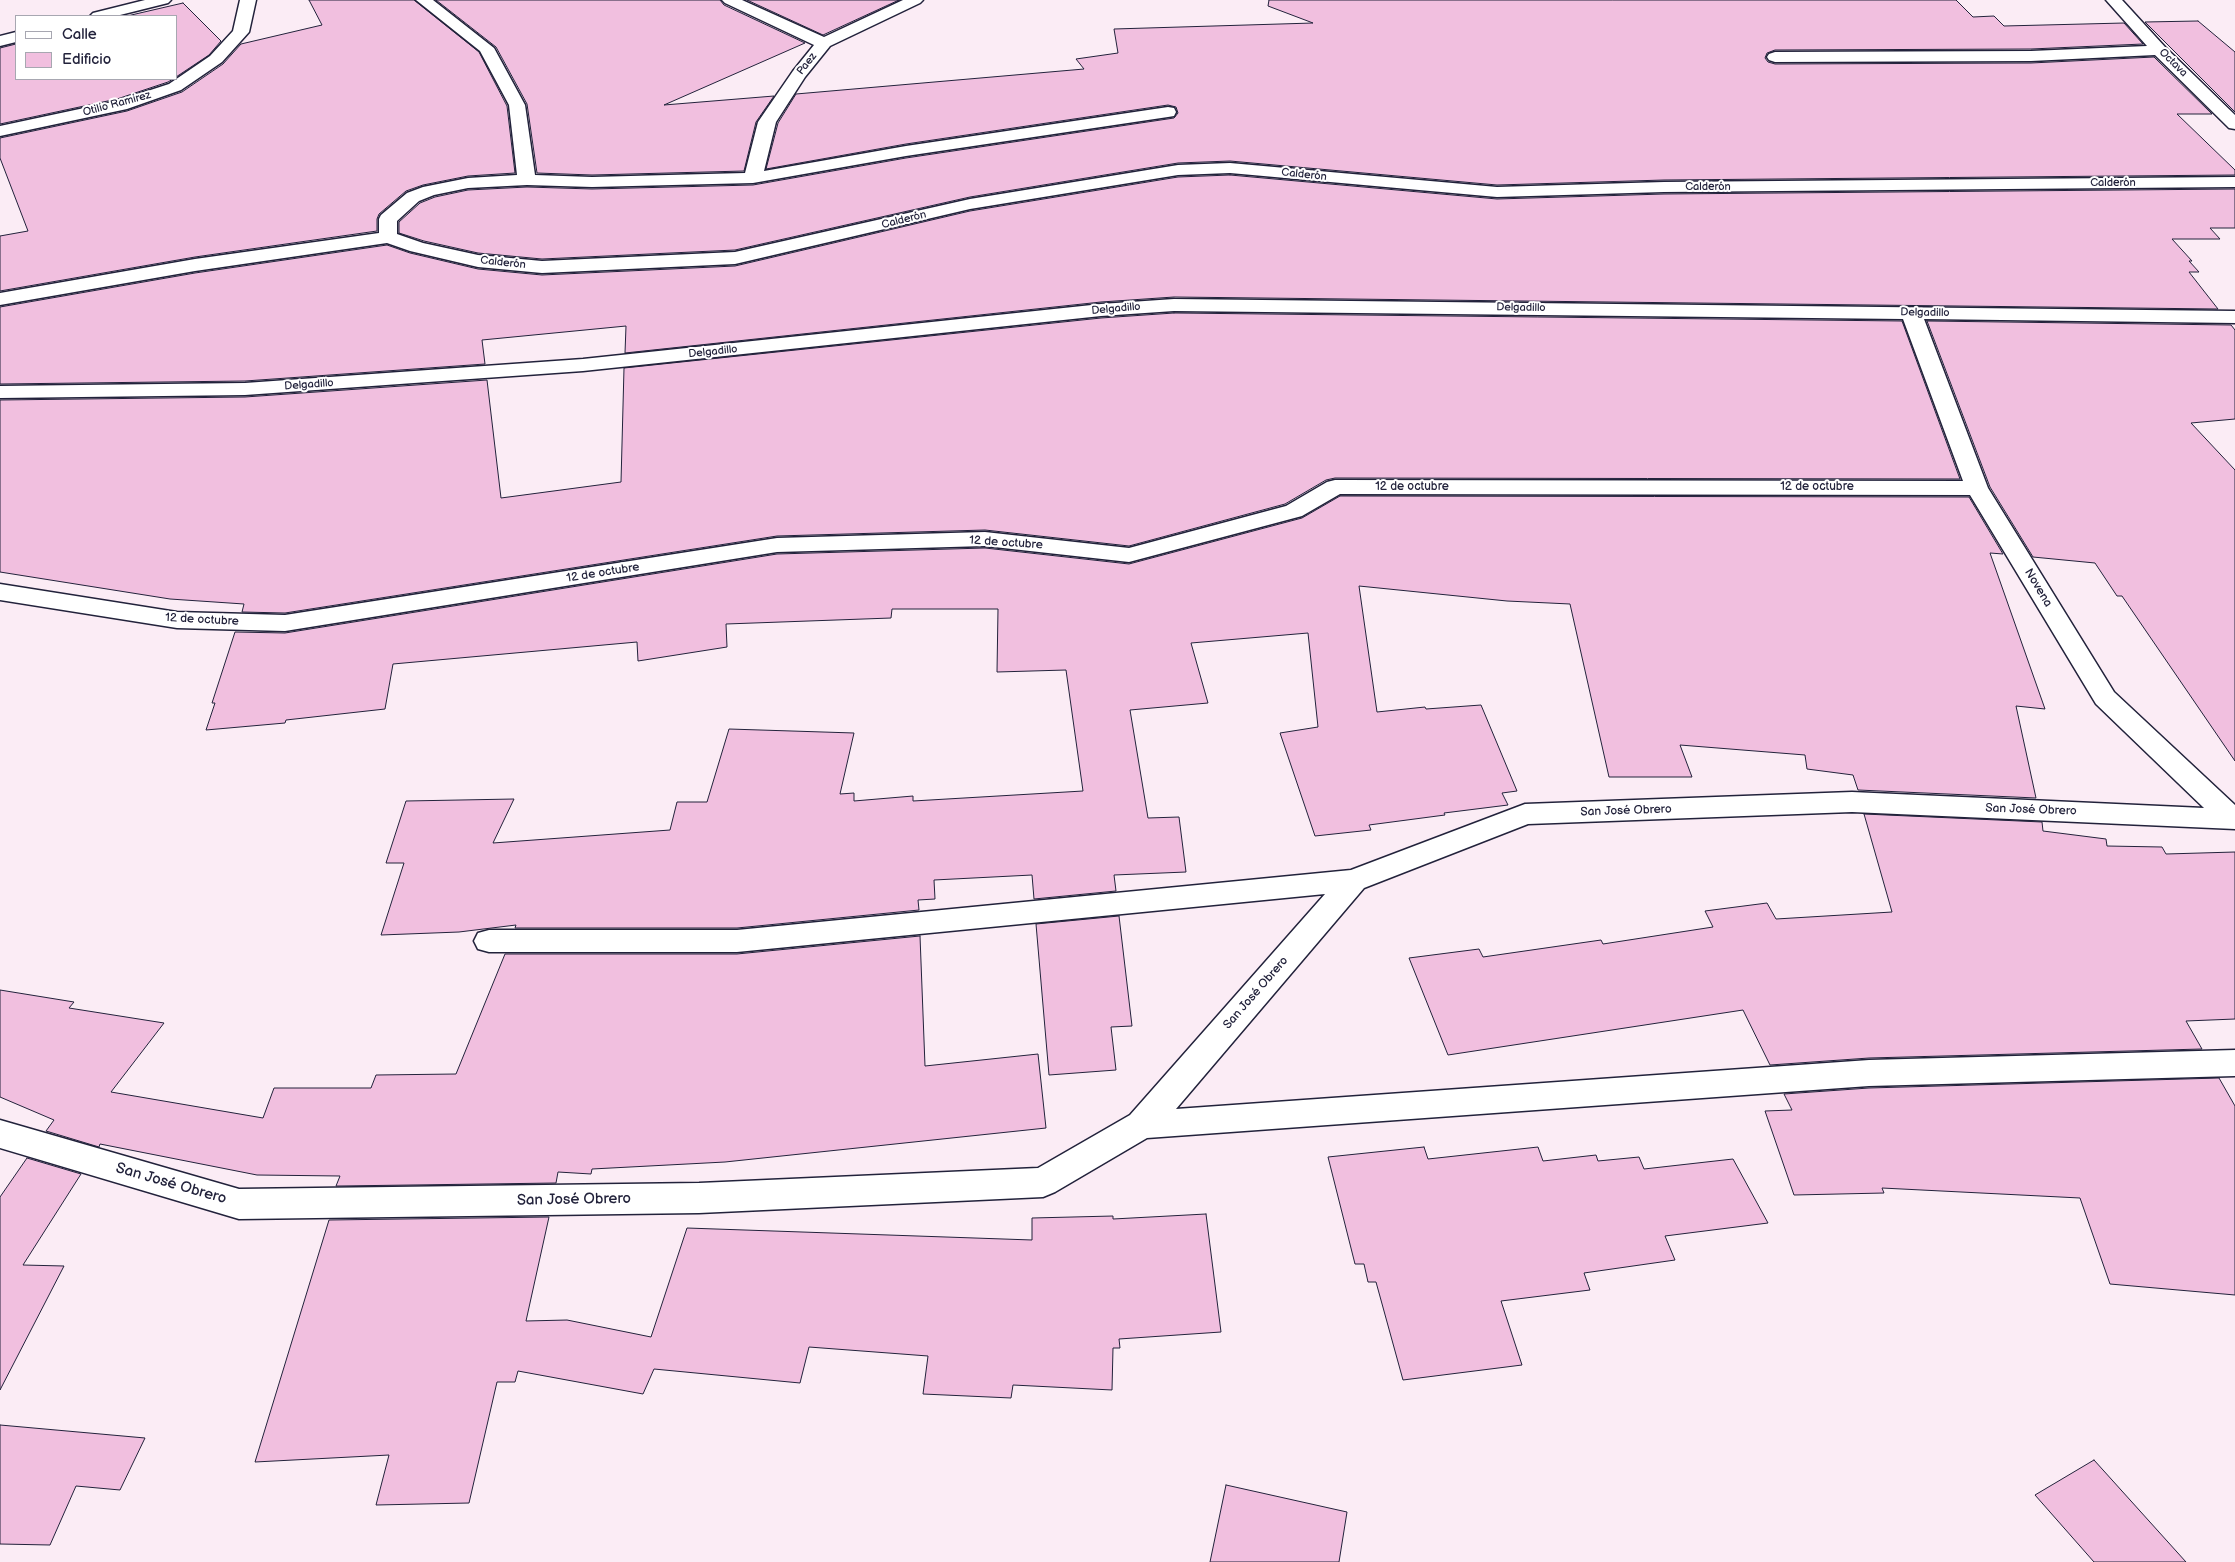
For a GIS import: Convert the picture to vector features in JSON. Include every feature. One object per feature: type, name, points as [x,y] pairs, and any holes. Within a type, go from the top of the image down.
[{"type":"street","points":[[102,15],[162,0]]},
{"type":"street","name":"Otilio Ramirez","points":[[0,131],[121,105],[175,87],[216,59],[241,32],[248,0]]},
{"type":"street","points":[[424,0],[486,48],[517,105],[527,180]]},
{"type":"street","points":[[730,0],[824,43]]},
{"type":"street","name":"Paez","points":[[753,178],[767,122],[799,74],[824,43],[916,0]]},
{"type":"street","name":"Octava","points":[[2114,0],[2159,50],[2235,124]]},
{"type":"street","points":[[0,41],[15,37]]},
{"type":"street","points":[[1775,57],[2030,56],[2159,50]]},
{"type":"street","points":[[0,299],[194,265],[388,237],[388,219],[399,208],[421,194],[468,184],[527,180],[592,182],[753,178],[906,151],[1168,112]]},
{"type":"street","name":"Calderón","points":[[388,237],[417,247],[478,261],[542,267],[735,258],[970,204],[1132,176],[1178,170],[1230,168],[1497,192],[1664,187],[2235,182]]},
{"type":"street","name":"Delgadillo","points":[[0,392],[245,389],[573,366],[1101,310],[1174,305],[2235,317]]},
{"type":"street","name":"Novena","points":[[1911,313],[1977,488],[2105,698],[2234,819]]},
{"type":"street","name":"12 de octubre","points":[[0,592],[177,620],[285,623],[776,545],[985,539],[1129,555],[1294,511],[1335,487],[1977,488]]},
{"type":"street","name":"San José Obrero","points":[[0,1134],[239,1204],[699,1198],[1043,1182],[1142,1125],[1354,880],[1524,814],[1852,802],[2234,819]]},
{"type":"street","points":[[489,941],[737,940],[1354,880]]},
{"type":"street","name":"San José Obrero","points":[[1142,1125],[1869,1073],[2235,1063]]},
{"type":"building","points":[[309,0],[414,0],[479,52],[507,106],[515,173],[468,176],[423,185],[406,191],[379,214],[377,231],[195,257],[0,291],[0,236],[28,231],[0,158],[0,138],[127,111],[182,92],[223,64],[241,44],[322,25]]},
{"type":"building","points":[[436,0],[720,0],[724,5],[805,43],[664,105],[774,96],[756,122],[744,171],[592,175],[537,173],[527,104],[496,47]]},
{"type":"building","points":[[747,0],[899,0],[823,35]]},
{"type":"building","points":[[1269,0],[1956,0],[1973,17],[1994,16],[2004,26],[2124,23],[2143,44],[2031,49],[1775,50],[1767,53],[1765,58],[1768,62],[1775,64],[2031,63],[2154,57],[2212,114],[2177,114],[2235,170],[2235,175],[1664,180],[1497,185],[1230,161],[1178,163],[970,197],[735,250],[542,259],[478,253],[424,241],[399,233],[399,222],[420,203],[435,197],[468,190],[527,187],[592,189],[753,185],[906,158],[1174,118],[1178,113],[1176,107],[1168,105],[906,144],[766,169],[778,123],[796,94],[1084,69],[1076,59],[1118,53],[1114,29],[1313,23],[1268,6]]},
{"type":"building","points":[[183,3],[221,41],[209,55],[178,76],[178,15],[131,15]]},
{"type":"building","points":[[2198,21],[2235,52],[2235,112],[2145,22]]},
{"type":"building","points":[[15,44],[15,80],[171,80],[117,99],[0,124],[0,48]]},
{"type":"building","points":[[1230,175],[1497,199],[1664,194],[2235,189],[2235,228],[2210,228],[2220,239],[2172,239],[2192,261],[2189,261],[2199,272],[2189,272],[2218,309],[1174,297],[1101,302],[625,353],[626,326],[482,340],[485,364],[245,381],[0,384],[0,307],[195,273],[387,245],[410,253],[478,269],[542,275],[735,266],[970,211],[1178,177]]},
{"type":"building","points":[[1174,313],[1902,321],[1960,479],[1335,478],[1326,480],[1285,504],[1129,546],[985,530],[777,536],[285,613],[242,612],[244,604],[170,599],[0,572],[0,400],[245,397],[487,380],[501,498],[621,482],[624,368],[1101,318]]},
{"type":"building","points":[[1927,321],[2231,325],[2235,330],[2235,419],[2191,423],[2235,470],[2235,761],[2122,596],[2117,596],[2095,563],[2033,557],[1990,487]]},
{"type":"building","points":[[1340,496],[1969,497],[2003,554],[1990,553],[2045,709],[2016,706],[2036,798],[1858,790],[1853,775],[1807,769],[1805,755],[1680,745],[1692,777],[1609,777],[1570,604],[1507,601],[1359,586],[1377,712],[1425,707],[1426,709],[1481,705],[1517,791],[1502,793],[1508,805],[1369,825],[1371,830],[1315,836],[1280,733],[1318,727],[1308,633],[1191,643],[1208,703],[1130,710],[1148,818],[1179,817],[1186,872],[1114,875],[1116,891],[1034,899],[1032,875],[934,880],[935,899],[918,900],[919,910],[737,928],[515,928],[516,925],[459,932],[381,935],[404,863],[386,863],[406,801],[514,799],[493,843],[670,830],[677,802],[707,802],[729,729],[854,733],[840,794],[854,793],[854,801],[913,796],[913,801],[1083,791],[1066,670],[997,672],[998,609],[892,609],[891,618],[726,624],[727,647],[638,661],[637,642],[393,664],[385,709],[286,720],[285,723],[206,730],[215,703],[212,703],[235,632],[285,633],[777,554],[985,548],[1129,564],[1302,518]]},
{"type":"building","points":[[1864,814],[2042,822],[2043,831],[2106,839],[2107,846],[2162,847],[2166,854],[2235,852],[2235,1019],[2186,1021],[2202,1049],[1869,1058],[1770,1065],[1743,1010],[1448,1055],[1409,958],[1479,949],[1483,957],[1601,940],[1603,944],[1713,927],[1705,911],[1767,903],[1776,919],[1892,912]]},
{"type":"building","points":[[1119,916],[1132,1026],[1111,1027],[1116,1070],[1049,1075],[1036,924]]},
{"type":"building","points":[[920,936],[925,1066],[1038,1054],[1046,1128],[725,1162],[592,1169],[591,1174],[558,1172],[556,1183],[336,1186],[340,1176],[257,1175],[100,1144],[99,1147],[46,1131],[54,1120],[0,1097],[0,990],[74,1002],[69,1008],[164,1023],[111,1092],[263,1118],[274,1088],[371,1088],[376,1075],[456,1074],[505,954],[737,954]]},
{"type":"building","points":[[2219,1078],[2235,1106],[2235,1295],[2110,1284],[2080,1198],[1882,1188],[1884,1193],[1794,1195],[1765,1111],[1792,1110],[1784,1094],[1869,1088]]},
{"type":"building","points":[[1424,1147],[1428,1159],[1538,1147],[1543,1161],[1596,1155],[1598,1161],[1639,1157],[1644,1169],[1733,1159],[1768,1223],[1665,1236],[1675,1260],[1584,1273],[1590,1290],[1501,1301],[1522,1365],[1403,1380],[1376,1282],[1368,1282],[1364,1264],[1355,1264],[1328,1157]]},
{"type":"building","points":[[27,1158],[81,1174],[23,1265],[64,1266],[0,1390],[0,1197]]},
{"type":"building","points":[[1206,1214],[1221,1332],[1119,1339],[1120,1348],[1113,1348],[1112,1390],[1013,1385],[1011,1398],[923,1394],[928,1356],[809,1347],[800,1383],[654,1369],[643,1394],[518,1371],[515,1382],[497,1382],[469,1503],[376,1505],[389,1455],[255,1462],[329,1220],[549,1217],[526,1321],[567,1320],[651,1337],[687,1228],[1032,1240],[1032,1218],[1113,1216],[1113,1219]]},
{"type":"building","points":[[0,1425],[145,1438],[120,1490],[76,1486],[50,1545],[0,1544]]},
{"type":"building","points":[[2094,1460],[2186,1562],[2094,1562],[2035,1495]]},
{"type":"building","points":[[1226,1485],[1347,1512],[1339,1562],[1210,1562]]}]
